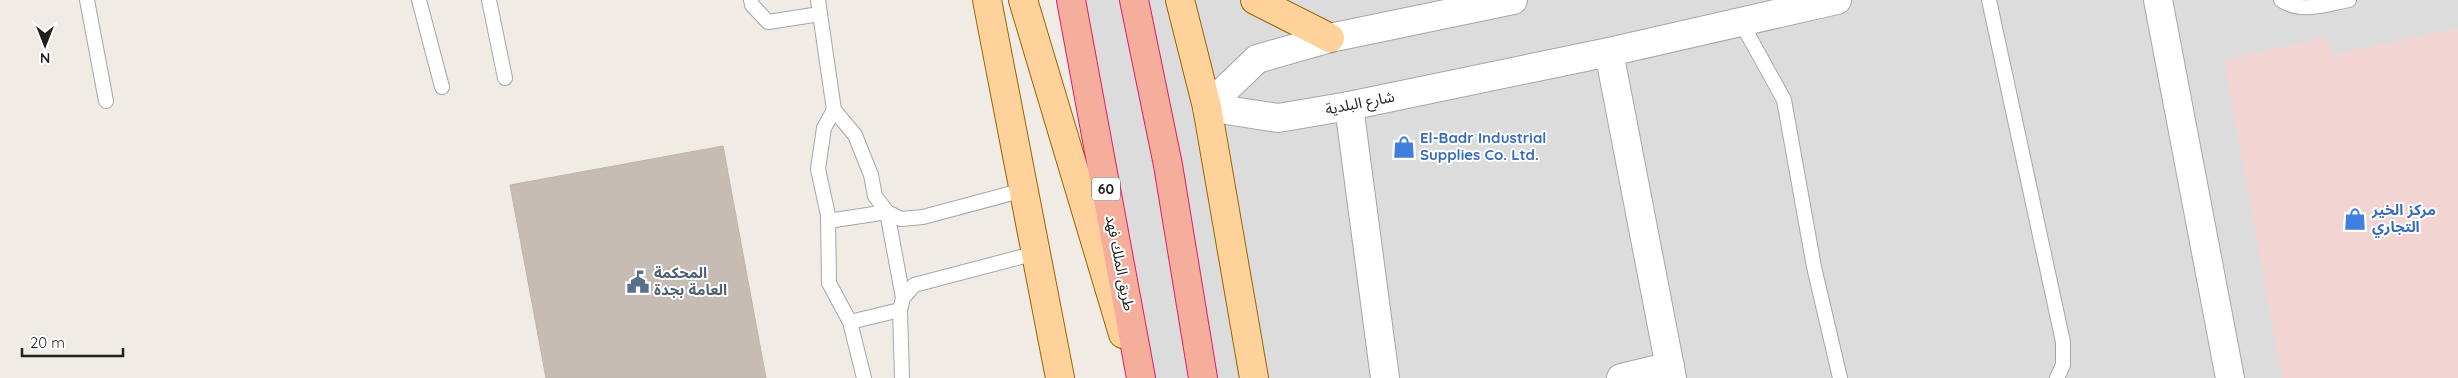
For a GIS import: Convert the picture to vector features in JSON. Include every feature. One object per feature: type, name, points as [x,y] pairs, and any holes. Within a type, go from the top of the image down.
[{"type":"highway","name":"طريق الملك فهد","points":[[1071,0],[1141,378]]},
{"type":"highway","points":[[1134,0],[1168,165],[1202,378]]},
{"type":"main road","points":[[987,0],[1060,378]]},
{"type":"main road","points":[[1023,0],[1136,378]]},
{"type":"main road","points":[[1180,0],[1207,107],[1254,378]]},
{"type":"main road","points":[[1255,0],[1330,38]]},
{"type":"street","points":[[1207,107],[1256,59],[1330,38],[1513,0]]},
{"type":"street","name":"شارع البلدية","points":[[1207,107],[1278,118],[1349,106],[1609,52],[1837,0]]},
{"type":"street","points":[[2158,0],[2230,378]]},
{"type":"street","points":[[1609,52],[1671,372],[1621,378]]},
{"type":"street","points":[[1349,106],[1385,378]]},
{"type":"lane","points":[[87,0],[106,101]]},
{"type":"lane","points":[[420,0],[442,87]]},
{"type":"lane","points":[[488,0],[505,78]]},
{"type":"lane","points":[[751,0],[752,5],[768,22],[819,7],[834,110],[843,124],[855,135],[871,175],[875,196],[888,212],[901,219],[923,217],[1024,190]]},
{"type":"lane","points":[[1989,0],[2064,342],[2064,365],[2057,378]]},
{"type":"lane","points":[[2280,0],[2287,4],[2308,8],[2350,0]]},
{"type":"lane","points":[[1741,22],[1784,100],[1814,267],[1840,378]]},
{"type":"lane","points":[[834,110],[824,128],[818,169],[828,221],[829,284],[850,322],[864,378]]},
{"type":"lane","points":[[828,221],[888,212]]},
{"type":"lane","points":[[888,212],[901,304],[902,378]]},
{"type":"lane","points":[[850,322],[901,304],[914,285],[1036,253]]},
{"type":"shaded area","points":[[1080,0],[2458,0],[2458,378],[1149,378]]},
{"type":"shaded area","name":"مركز الخير التجاري","points":[[2458,28],[2458,378],[2282,378],[2224,60],[2327,37],[2332,55]]},
{"type":"building","name":"المحكمة العامة بجدة","points":[[723,146],[766,378],[546,378],[510,185]]},
{"type":"place","name":"El-Badr Industrial Supplies Co. Ltd.","points":[[1404,147]]},
{"type":"place","name":"مركز الخير التجاري","points":[[2355,219]]},
{"type":"place","name":"المحكمة العامة بجدة","points":[[638,282]]}]
